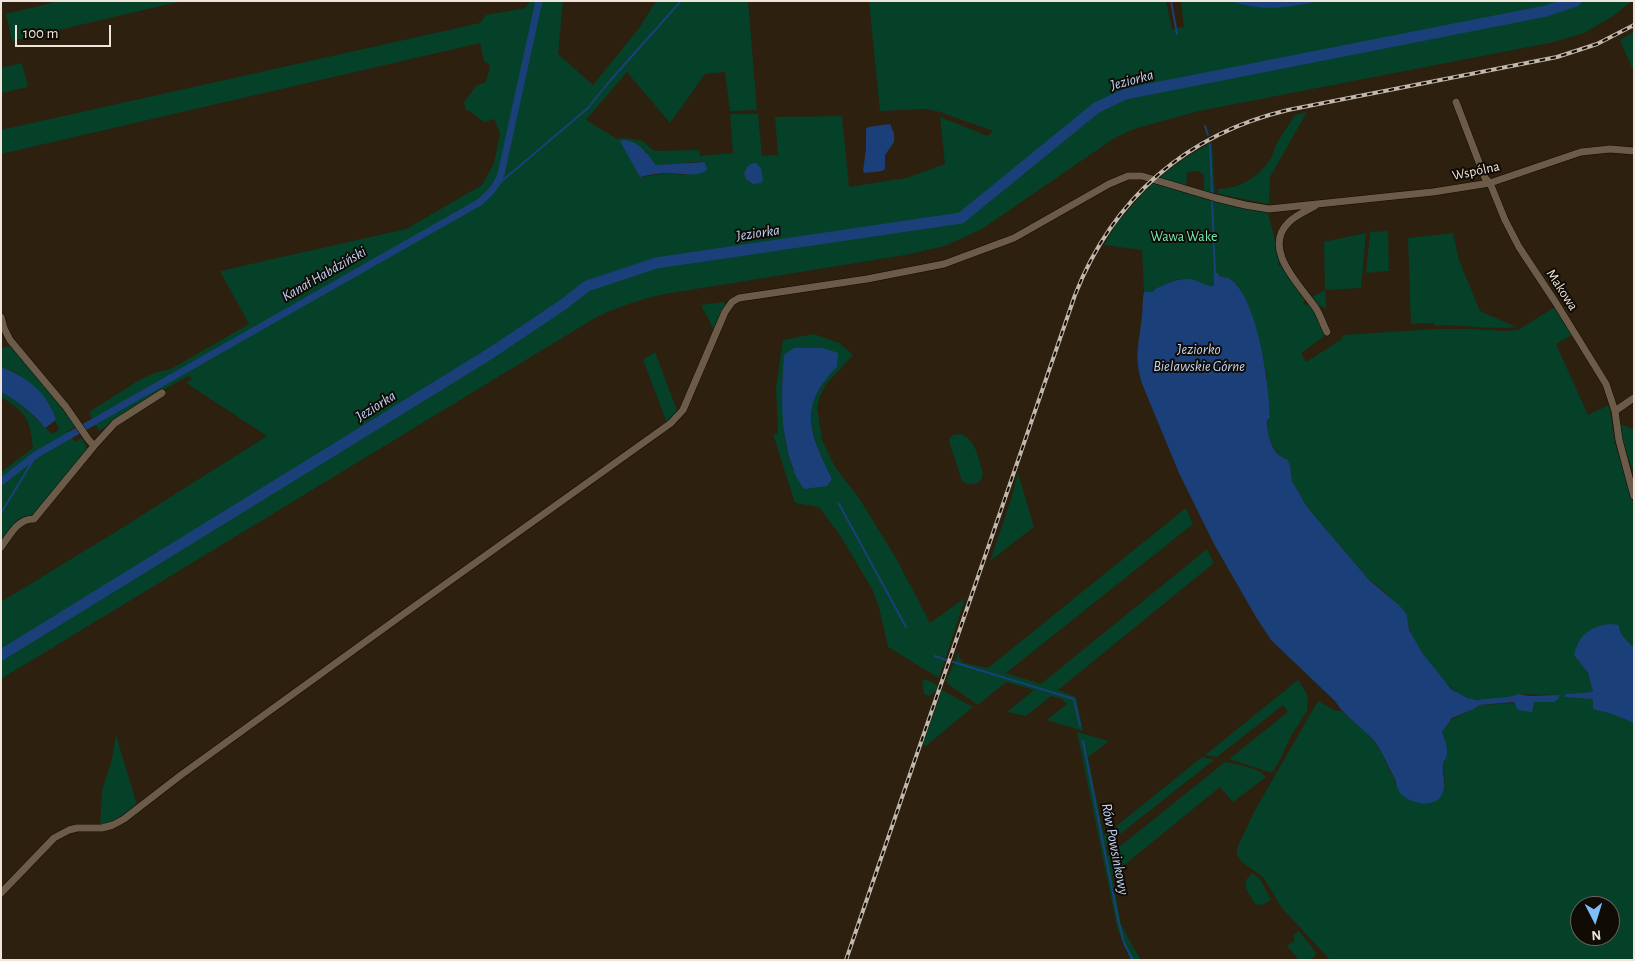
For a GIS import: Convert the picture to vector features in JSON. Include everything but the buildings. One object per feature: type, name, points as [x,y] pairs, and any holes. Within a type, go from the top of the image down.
[{"type":"street","name":"Makowa","points":[[1456,102],[1485,178],[1490,184],[1519,247],[1606,384],[1615,411],[1619,440],[1634,496]]},
{"type":"street","name":"Wspólna","points":[[1,893],[54,838],[69,830],[77,828],[102,828],[124,819],[389,624],[672,423],[683,410],[725,312],[732,302],[740,298],[867,279],[944,264],[1030,231],[1113,182],[1128,176],[1142,176],[1216,198],[1269,209],[1433,192],[1490,184],[1581,152],[1610,149],[1634,151]]},
{"type":"street","name":"Wspólna","points":[[1320,203],[1288,223],[1282,232],[1279,246],[1283,264],[1317,310],[1327,332]]},
{"type":"street","points":[[1,317],[10,340],[66,407],[94,446]]},
{"type":"street","points":[[1,547],[19,522],[34,518],[115,423],[162,392]]},
{"type":"street","points":[[1615,411],[1634,398]]},
{"type":"green space","points":[[59,1],[182,1],[12,41],[6,14]]},
{"type":"green space","points":[[530,1],[563,1],[558,54],[593,85],[640,27],[656,1],[748,1],[757,110],[730,111],[725,72],[705,74],[670,123],[627,72],[586,120],[617,139],[625,138],[643,141],[654,151],[699,150],[700,156],[733,153],[730,114],[758,114],[762,156],[778,155],[775,117],[842,116],[849,187],[906,178],[945,164],[940,117],[988,136],[993,131],[940,112],[926,109],[880,111],[869,1],[1166,1],[1172,29],[1184,27],[1181,1],[1632,1],[1613,16],[1584,33],[1554,42],[1199,111],[1134,129],[1113,139],[982,229],[945,246],[905,255],[665,294],[612,310],[595,318],[1,679],[1,602],[267,436],[186,383],[192,379],[189,376],[99,431],[89,412],[136,382],[154,373],[171,369],[249,324],[220,271],[406,229],[482,185],[494,163],[500,133],[494,119],[484,122],[466,110],[464,102],[477,85],[485,83],[490,69],[489,64],[484,61],[480,43],[1,154],[1,130],[480,23],[486,15],[525,8]],"holes":[[[631,141],[647,152],[647,155],[656,165],[700,162],[705,162],[707,165],[685,175],[668,173],[640,177],[632,162]]]},
{"type":"green space","points":[[1634,32],[1634,72],[1620,40]]},
{"type":"green space","points":[[22,63],[28,87],[1,93],[1,68]]},
{"type":"green space","points":[[1307,112],[1270,177],[1269,204],[1218,194],[1218,189],[1242,184],[1262,170],[1295,115]]},
{"type":"green space","points":[[1212,142],[1215,193],[1204,191],[1204,175],[1198,171],[1187,173],[1186,187],[1157,179],[1185,158]]},
{"type":"green space","name":"Wawa Wake","points":[[1152,183],[1203,198],[1268,213],[1281,263],[1278,266],[1281,265],[1307,298],[1303,302],[1306,306],[1310,303],[1326,335],[1301,353],[1306,362],[1342,339],[1343,335],[1436,329],[1518,330],[1555,307],[1572,335],[1556,344],[1588,415],[1609,405],[1615,443],[1634,506],[1634,648],[1622,637],[1619,631],[1574,655],[1588,673],[1593,692],[1565,694],[1565,696],[1594,699],[1593,709],[1634,723],[1634,960],[1330,960],[1282,908],[1263,877],[1242,862],[1237,855],[1237,848],[1255,810],[1318,701],[1336,711],[1341,711],[1366,732],[1384,755],[1389,771],[1394,776],[1395,784],[1445,785],[1443,764],[1446,747],[1442,732],[1445,726],[1454,718],[1479,705],[1554,702],[1558,695],[1520,694],[1482,700],[1467,698],[1451,688],[1414,640],[1407,618],[1402,610],[1389,596],[1369,580],[1307,507],[1292,481],[1290,465],[1287,459],[1282,458],[1269,439],[1267,433],[1270,417],[1266,386],[1267,377],[1256,328],[1249,307],[1238,286],[1229,279],[1213,273],[1214,285],[1211,286],[1182,279],[1155,289],[1153,292],[1144,292],[1142,250],[1104,245],[1117,223]]},
{"type":"green space","points":[[1388,231],[1389,271],[1366,273],[1370,232]]},
{"type":"green space","points":[[1366,233],[1361,288],[1325,290],[1324,242]]},
{"type":"green space","points":[[1453,233],[1459,260],[1480,311],[1516,327],[1435,326],[1434,323],[1411,324],[1408,238]]},
{"type":"green space","points":[[1325,290],[1326,308],[1318,305],[1312,297]]},
{"type":"green space","points":[[724,302],[726,306],[714,330],[701,305]]},
{"type":"green space","points":[[814,334],[839,343],[853,355],[827,383],[820,396],[817,407],[822,440],[835,467],[859,498],[897,560],[930,623],[965,598],[939,678],[888,647],[879,607],[872,589],[840,535],[819,507],[795,503],[773,434],[778,433],[776,388],[783,340]],"holes":[[[784,355],[837,367],[816,395],[812,409],[814,435],[832,479],[793,470],[785,442],[782,384]]]},
{"type":"green space","points":[[10,346],[47,387],[69,416],[75,427],[67,432],[75,442],[82,438],[87,448],[35,515],[18,521],[1,542],[1,472],[33,448],[30,430],[25,417],[1,397],[1,392],[23,406],[52,434],[59,430],[49,403],[16,373],[1,367],[1,348]]},
{"type":"green space","points":[[655,352],[678,413],[667,423],[643,360]]},
{"type":"green space","points":[[1621,425],[1634,430],[1633,471],[1623,445]]},
{"type":"green space","points":[[960,434],[970,440],[978,456],[983,474],[980,481],[975,484],[962,481],[949,441],[953,435]]},
{"type":"green space","points":[[1018,473],[1034,527],[990,561],[1011,499]]},
{"type":"green space","points":[[1186,508],[1193,524],[1006,673],[1041,684],[1207,549],[1214,563],[1058,690],[1076,697],[1083,731],[1047,720],[1067,704],[1062,699],[1051,696],[1026,716],[1007,712],[1034,690],[1006,682],[978,705],[948,684],[946,681],[959,652],[959,657],[964,663],[988,668]]},
{"type":"green space","points":[[924,680],[928,680],[938,686],[936,691],[929,696],[924,694],[922,684]]},
{"type":"green space","points":[[1298,680],[1308,696],[1307,711],[1291,736],[1272,773],[1229,759],[1288,712],[1283,705],[1217,757],[1205,755]]},
{"type":"green space","points":[[942,690],[973,707],[926,746],[923,744]]},
{"type":"green space","points":[[1077,732],[1109,741],[1088,757],[1104,836],[1202,757],[1214,760],[1106,845],[1108,856],[1225,762],[1253,769],[1266,777],[1233,802],[1220,787],[1112,875],[1121,924],[1141,960],[1130,960],[1117,927]]},
{"type":"green space","points":[[116,735],[137,805],[115,820],[100,825],[102,791],[112,759]]},
{"type":"green space","points":[[1252,873],[1260,879],[1271,900],[1262,905],[1255,904],[1246,889],[1246,880]]},
{"type":"green space","points":[[1299,931],[1317,954],[1310,960],[1299,960],[1287,946],[1295,940],[1293,935]]},
{"type":"water","points":[[1231,1],[1319,1],[1296,6],[1265,8]]},
{"type":"water","points":[[890,124],[894,133],[894,142],[885,155],[885,169],[865,173],[863,171],[866,129],[868,127]]},
{"type":"water","points":[[623,140],[639,145],[656,165],[705,162],[707,170],[698,174],[665,173],[640,177],[620,141]]},
{"type":"water","points":[[756,163],[761,168],[763,180],[761,183],[753,184],[746,179],[744,173],[748,166]]},
{"type":"water","name":"Jeziorko Bielawskie Górne","points":[[1213,273],[1218,273],[1219,276],[1230,279],[1240,289],[1248,304],[1255,323],[1264,364],[1270,417],[1267,421],[1269,438],[1278,454],[1287,459],[1290,465],[1292,481],[1307,507],[1369,580],[1399,605],[1407,615],[1409,630],[1423,654],[1451,689],[1467,698],[1477,700],[1519,694],[1529,696],[1559,695],[1559,698],[1554,702],[1534,702],[1532,712],[1518,710],[1514,702],[1479,705],[1452,718],[1442,732],[1447,751],[1443,764],[1444,787],[1442,794],[1433,802],[1420,803],[1407,799],[1402,795],[1379,747],[1335,701],[1271,640],[1214,544],[1179,473],[1143,386],[1138,367],[1137,359],[1143,295],[1144,292],[1153,292],[1164,285],[1184,279],[1213,286]]},
{"type":"water","points":[[794,348],[823,348],[838,353],[837,367],[816,395],[811,421],[818,448],[832,479],[827,486],[804,489],[795,474],[789,455],[782,413],[783,369],[784,355]]},
{"type":"water","points":[[1,367],[28,381],[35,387],[48,402],[56,420],[45,428],[25,408],[1,392]]},
{"type":"water","points":[[1610,624],[1619,625],[1622,635],[1634,648],[1634,723],[1593,709],[1593,699],[1565,697],[1565,694],[1593,692],[1588,673],[1574,655],[1579,642],[1586,633],[1591,629]]},
{"type":"waterway","name":"Kanał Habdziński","points":[[1,482],[37,454],[480,202],[493,189],[501,174],[539,1]]},
{"type":"waterway","points":[[496,186],[588,108],[681,1]]},
{"type":"waterway","points":[[1171,1],[1177,34]]},
{"type":"waterway","name":"Jeziorka","points":[[1,655],[491,353],[564,304],[587,286],[656,263],[961,218],[1096,108],[1125,94],[1546,11],[1576,1]]},
{"type":"waterway","points":[[1205,126],[1208,135]]},
{"type":"waterway","points":[[1210,144],[1212,193]]},
{"type":"waterway","points":[[1212,201],[1215,274]]},
{"type":"waterway","points":[[1,513],[37,454]]},
{"type":"waterway","name":"Rów Powsinkowy","points":[[839,504],[906,627]]},
{"type":"waterway","name":"Rów Powsinkowy","points":[[935,656],[946,660]]},
{"type":"waterway","name":"Rów Powsinkowy","points":[[953,662],[1074,699],[1080,726]]},
{"type":"waterway","name":"Rów Powsinkowy","points":[[1083,741],[1118,919],[1124,943],[1133,960]]},
{"type":"railway","points":[[846,960],[1075,295],[1091,260],[1110,229],[1132,200],[1158,175],[1186,154],[1217,135],[1251,121],[1288,110],[1557,57],[1597,44],[1634,25]]}]
